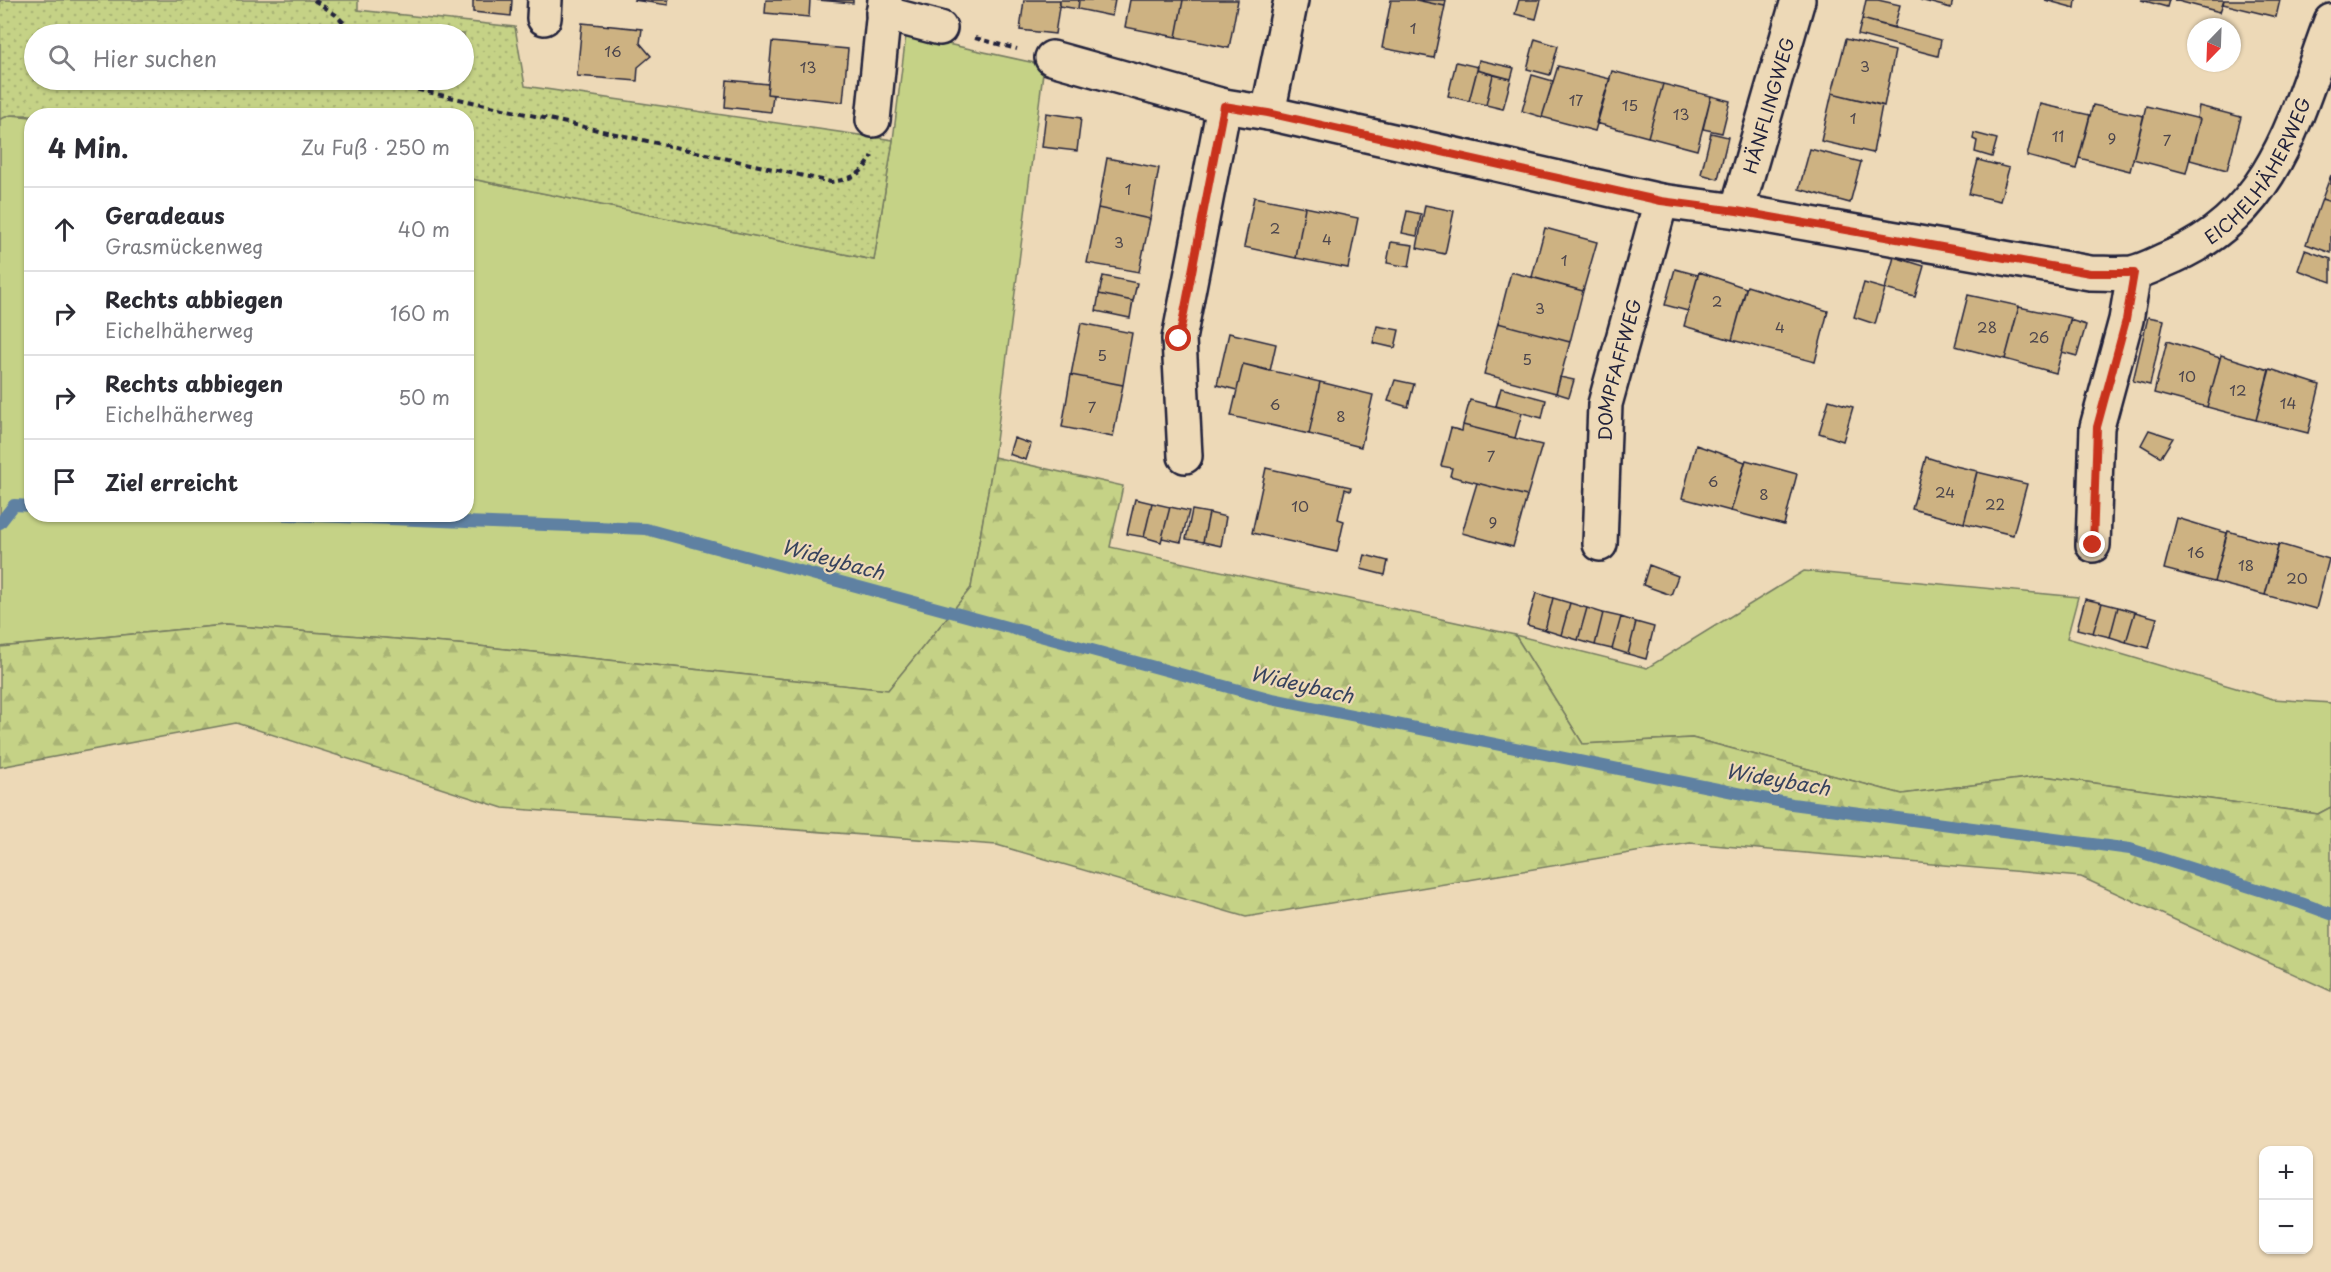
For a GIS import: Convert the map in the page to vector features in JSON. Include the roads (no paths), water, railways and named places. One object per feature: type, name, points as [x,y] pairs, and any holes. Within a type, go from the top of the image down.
[{"type":"street","points":[[1268,113],[1291,0]]},
{"type":"street","name":"HÄNFLINGWEG","points":[[1737,211],[1798,0]]},
{"type":"street","points":[[873,120],[884,7],[940,28]]},
{"type":"street","name":"EICHELHÄHERWEG","points":[[1052,58],[1224,106],[1268,113],[1661,201],[1737,211],[2090,273],[2134,273],[2192,248],[2246,206],[2285,145],[2331,21]]},
{"type":"street","points":[[1185,456],[1179,339],[1224,106]]},
{"type":"street","name":"DOMPFAFFWEG","points":[[1600,544],[1605,405],[1661,201]]},
{"type":"street","points":[[2093,545],[2097,427],[2126,320],[2134,273]]},
{"type":"waterway","name":"Wideybach","points":[[0,523],[14,505],[24,506]]},
{"type":"waterway","name":"Wideybach","points":[[468,522],[646,529],[1272,699],[1792,804],[2130,849],[2331,914]]}]
